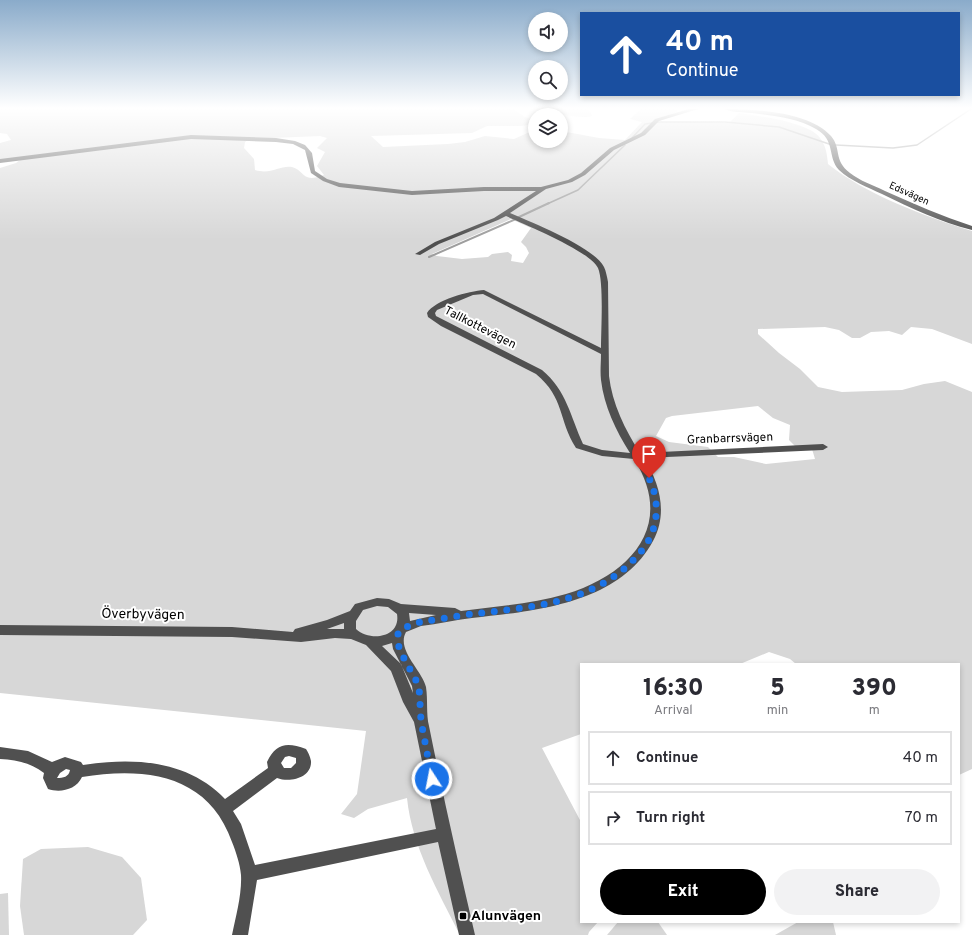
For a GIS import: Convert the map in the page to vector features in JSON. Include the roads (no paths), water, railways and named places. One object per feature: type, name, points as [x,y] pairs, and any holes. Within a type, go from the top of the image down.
[{"type":"street","points":[[0,161],[67,153]]},
{"type":"street","points":[[308,153],[313,172],[325,180],[344,186],[418,194],[484,189],[542,189],[570,181],[583,174],[608,153]]},
{"type":"street","name":"Edsvägen","points":[[835,153],[837,163],[845,172],[855,179],[930,214],[972,228]]},
{"type":"street","points":[[418,254],[437,243],[489,222],[542,189]]},
{"type":"street","points":[[474,614],[399,608],[389,603],[377,602],[359,607],[352,615],[349,625],[353,634],[361,640],[371,642],[388,640],[400,631],[420,622],[537,606],[572,598],[600,586],[619,574],[634,560],[650,541],[655,526],[657,509],[654,489],[638,455],[624,435],[612,407],[605,383],[603,351],[604,282],[601,267],[589,255],[544,230],[505,213]]},
{"type":"street","name":"Tallkottevägen","points":[[603,351],[484,292],[472,292],[434,308],[430,313],[432,317],[444,324],[539,372],[554,384],[562,398],[579,446],[588,450],[638,455]]},
{"type":"street","name":"Granbarrsvägen","points":[[638,455],[739,452],[823,447]]},
{"type":"street","points":[[399,608],[404,615],[400,631],[399,649],[419,686],[421,721],[444,834],[467,935]]},
{"type":"street","name":"Överbyvägen","points":[[286,635],[308,630],[352,615]]},
{"type":"street","name":"Överbyvägen","points":[[0,630],[138,630],[286,635],[301,637],[335,633],[353,634]]},
{"type":"street","points":[[371,642],[396,668],[410,702],[421,721]]},
{"type":"street","points":[[0,753],[20,754],[34,758],[53,771],[50,774],[50,781],[53,784],[61,786],[74,779],[78,772],[98,767],[128,766],[155,769],[179,775],[198,784],[225,808],[239,835],[249,874],[246,906],[240,935]]},
{"type":"street","points":[[225,808],[276,771]]},
{"type":"street","points":[[249,874],[444,834]]},
{"type":"waterway","points":[[547,204],[578,190],[617,153]]},
{"type":"waterway","points":[[519,217],[549,203]]},
{"type":"waterway","points":[[429,257],[516,219]]},
{"type":"place","name":"Alunvägen","points":[[463,916]]}]
